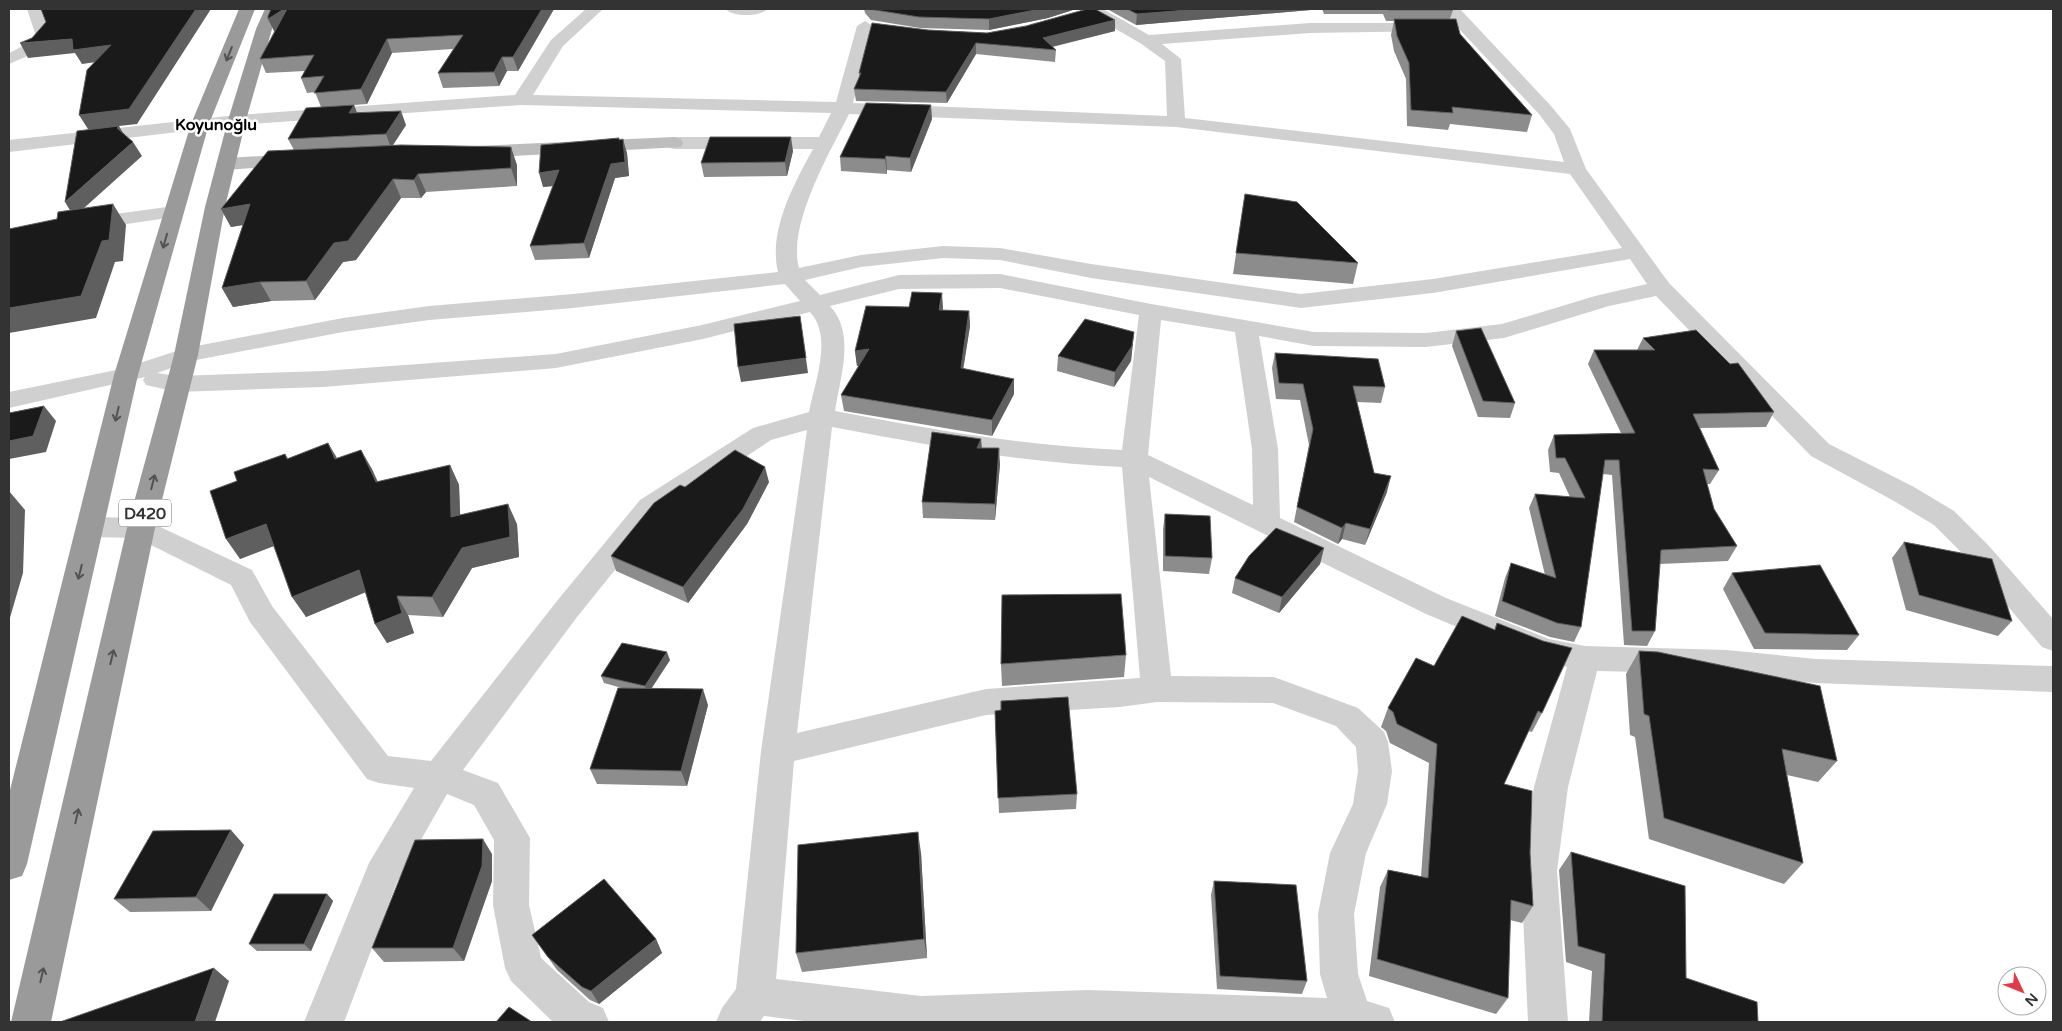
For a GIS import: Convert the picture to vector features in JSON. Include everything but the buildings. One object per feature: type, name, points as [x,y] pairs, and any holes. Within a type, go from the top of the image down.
[{"type":"highway","name":"D420","points":[[9,864],[126,375],[200,124],[247,9]]},
{"type":"highway","name":"D420","points":[[31,1022],[141,528],[177,384],[186,356],[215,206],[237,120],[264,29],[273,9]]},
{"type":"street","points":[[9,59],[25,53],[41,42],[44,36],[35,9]]},
{"type":"street","points":[[521,100],[557,43],[595,9]]},
{"type":"street","points":[[734,9],[759,9]]},
{"type":"street","points":[[1452,9],[1467,28],[1545,110],[1563,133],[1576,168],[1661,288],[1820,450],[1904,494],[1944,518],[1979,553],[2053,639]]},
{"type":"street","points":[[1090,11],[1146,40],[1173,59],[1176,122]]},
{"type":"street","points":[[778,751],[986,702],[1120,694],[1156,689],[1274,690],[1347,717],[1372,742],[1375,771],[1370,804],[1348,853],[1336,914],[1339,974],[1364,1021],[1089,1016],[921,1016],[746,1009],[778,751],[821,417],[834,344],[830,319],[790,277],[786,261],[792,217],[811,170],[843,108],[868,22]]},
{"type":"street","points":[[1146,40],[1310,28],[1467,28]]},
{"type":"street","points":[[9,146],[48,140],[237,120],[521,100],[843,108],[1176,122],[1576,168]]},
{"type":"street","points":[[455,153],[674,143],[825,143]]},
{"type":"street","points":[[226,164],[316,160]]},
{"type":"street","points":[[66,226],[174,212]]},
{"type":"street","points":[[9,400],[126,375],[186,356],[288,334],[429,313],[573,301],[790,277],[861,261],[943,252],[1000,254],[1091,270],[1301,301],[1433,286],[1634,252]]},
{"type":"street","points":[[126,375],[177,384],[323,379],[556,361],[703,332],[815,305],[899,282],[1000,281],[1151,311],[1314,339],[1426,340],[1504,331],[1594,303],[1661,288]]},
{"type":"street","points":[[1151,311],[1134,458],[1156,689]]},
{"type":"street","points":[[1245,326],[1267,449],[1268,491],[1266,524]]},
{"type":"street","points":[[324,1022],[382,875],[440,776],[567,609],[650,507],[762,434],[821,417],[940,439],[1088,457],[1134,458],[1436,606],[1545,650],[1585,658],[1719,662],[1816,671],[2053,679]]},
{"type":"street","points":[[91,527],[141,528],[242,578],[261,614],[378,769],[440,776],[486,794],[512,838],[511,905],[524,968],[575,1016],[588,1022]]},
{"type":"street","points":[[1548,1022],[1540,871],[1551,788],[1585,658]]},
{"type":"district","name":"Koyunoğlu","points":[[216,124]]}]
